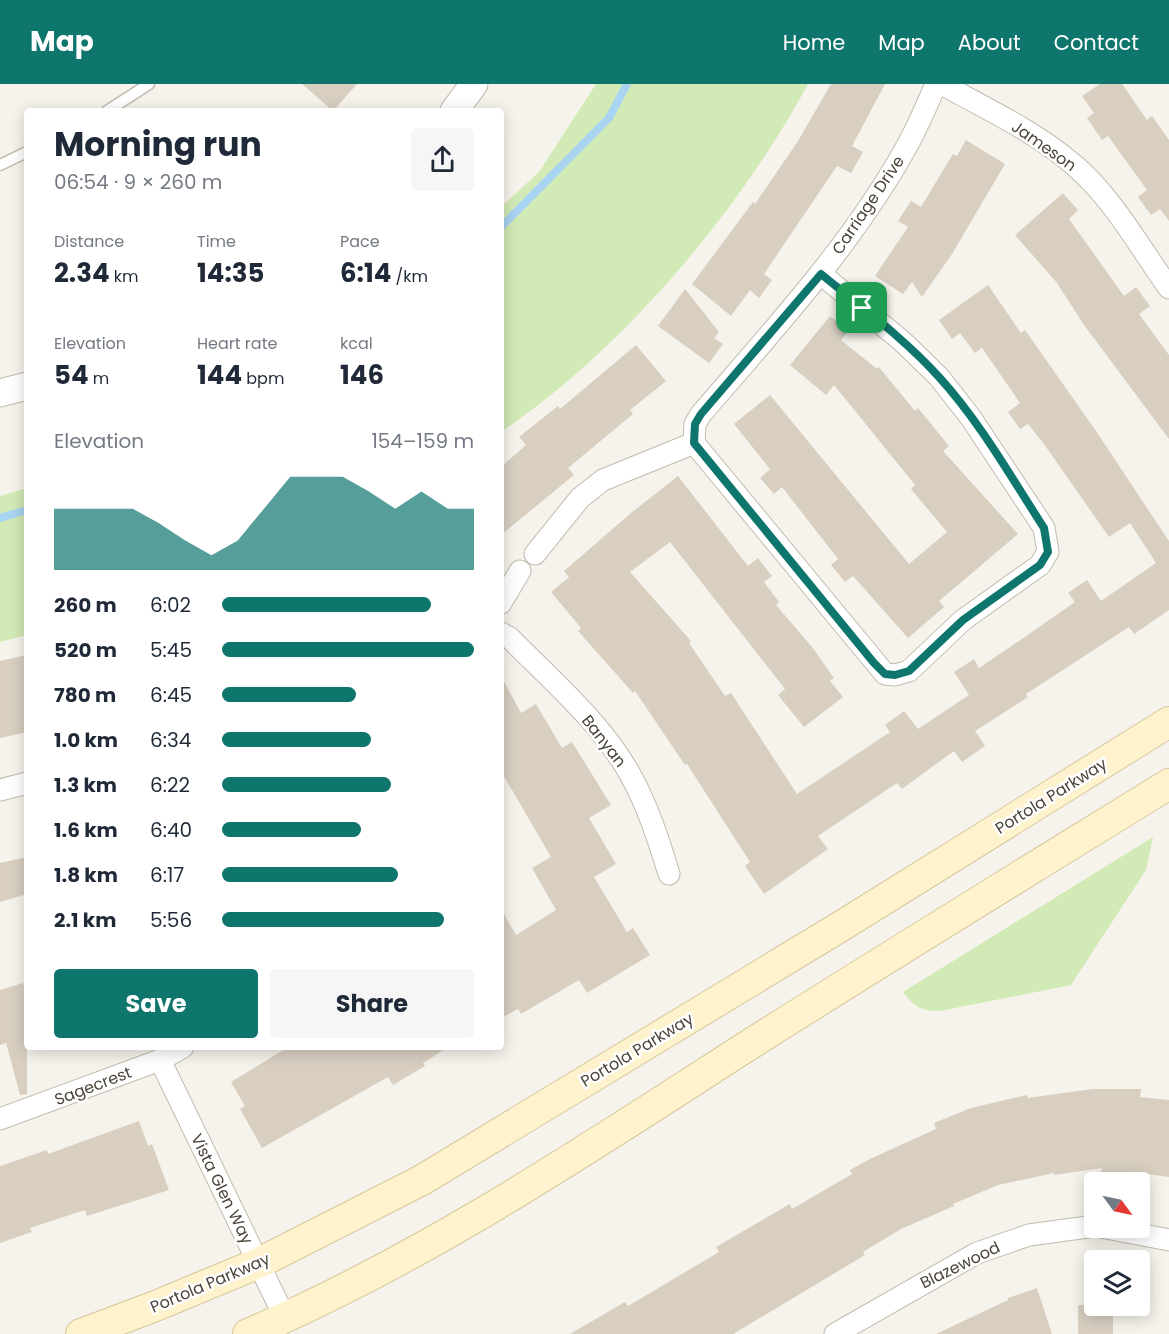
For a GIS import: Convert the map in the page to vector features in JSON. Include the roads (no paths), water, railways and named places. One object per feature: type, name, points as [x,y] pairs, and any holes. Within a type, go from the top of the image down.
[{"type":"main road","name":"Portola Parkway","points":[[81,1334],[259,1263],[422,1180],[843,925],[1169,722]]},
{"type":"main road","points":[[248,1334],[365,1279],[507,1200],[800,1013],[1169,784]]},
{"type":"street","points":[[456,108],[474,84]]},
{"type":"street","name":"Carriage Drive","points":[[694,443],[695,424],[701,414],[821,274],[874,200],[908,146],[936,84]]},
{"type":"street","name":"Jameson","points":[[942,84],[1032,134],[1075,166],[1110,206],[1169,288]]},
{"type":"street","points":[[535,554],[580,498],[603,480],[694,443],[885,674],[895,675],[909,671],[963,620],[1040,565],[1048,552],[1044,528],[971,418],[939,377],[903,342],[821,274]]},
{"type":"street","points":[[0,393],[24,387]]},
{"type":"street","points":[[504,598],[520,571]]},
{"type":"street","name":"Banyan","points":[[504,635],[510,638],[592,722],[620,758],[639,792],[669,874]]},
{"type":"street","points":[[0,790],[24,784]]},
{"type":"street","name":"Sagecrest","points":[[0,1119],[160,1060],[178,1050]]},
{"type":"street","name":"Vista Glen Way","points":[[160,1060],[285,1318]]},
{"type":"street","name":"Blazewood","points":[[835,1334],[978,1253],[1029,1235],[1084,1228]]},
{"type":"street","points":[[1150,1236],[1169,1239]]},
{"type":"lane","points":[[112,108],[149,84]]},
{"type":"lane","points":[[0,165],[24,153]]},
{"type":"waterway","points":[[504,224],[609,118],[627,84]]},
{"type":"waterway","points":[[0,518],[24,511]]}]
